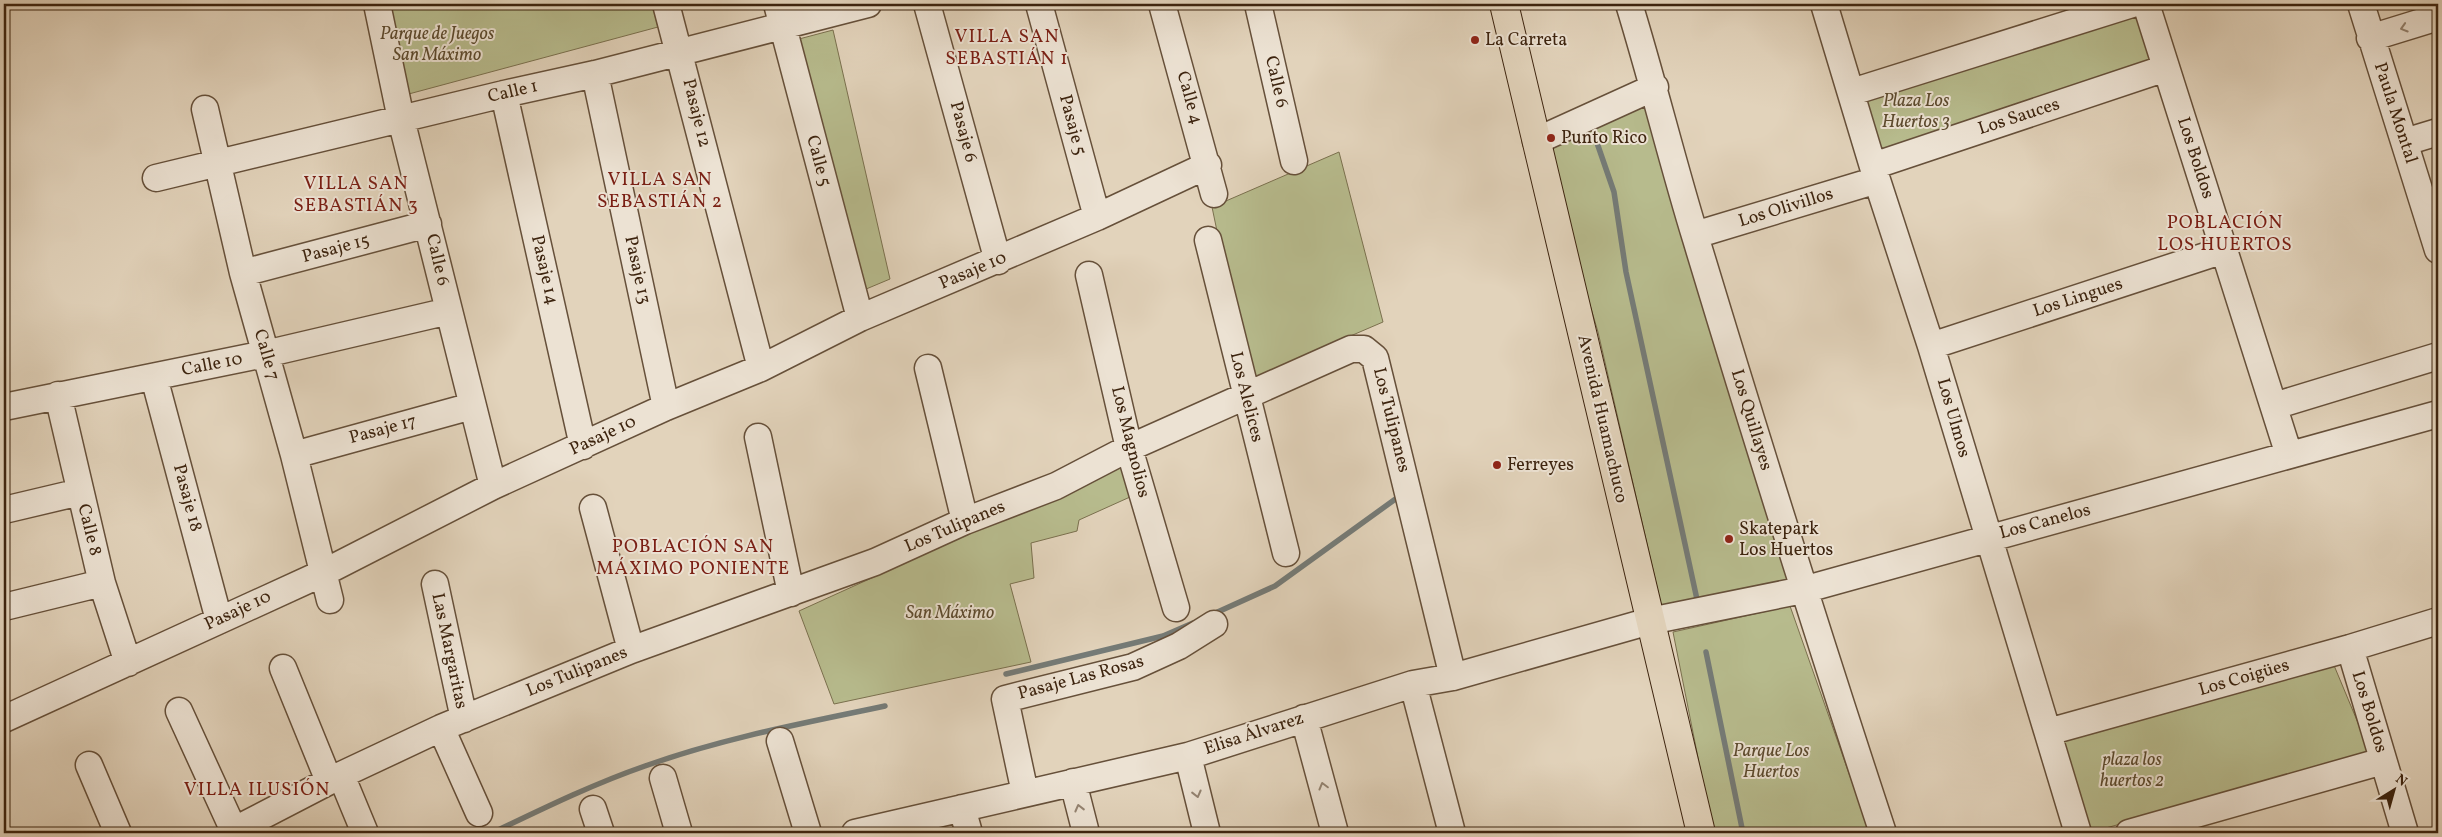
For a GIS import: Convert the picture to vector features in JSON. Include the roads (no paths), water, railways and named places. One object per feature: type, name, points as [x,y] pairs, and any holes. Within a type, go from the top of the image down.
[{"type":"main road","name":"Avenida Huamachuco","points":[[1504,4],[1702,833]]},
{"type":"street","name":"Calle 6","points":[[377,4],[401,119],[472,406],[494,486]]},
{"type":"street","name":"Pasaje 12","points":[[666,4],[680,51],[761,368]]},
{"type":"street","name":"Calle 1","points":[[156,178],[504,94],[595,74],[680,51],[779,14],[868,4]]},
{"type":"street","name":"Pasaje 6","points":[[927,4],[998,261]]},
{"type":"street","name":"Pasaje 5","points":[[1040,4],[1097,217]]},
{"type":"street","name":"Calle 4","points":[[1162,4],[1208,165],[1214,194]]},
{"type":"street","name":"Calle 6","points":[[1258,4],[1294,161]]},
{"type":"street","name":"Los Quillayes","points":[[1629,4],[1655,87],[1695,236],[1803,590],[1883,833]]},
{"type":"street","name":"Los Ulmos","points":[[1824,4],[1875,173],[1931,346],[2078,833]]},
{"type":"street","points":[[1852,92],[2132,4]]},
{"type":"street","name":"Los Boldos","points":[[2146,4],[2289,455]]},
{"type":"street","name":"Paula Montal","points":[[2361,4],[2370,38],[2405,142],[2438,250]]},
{"type":"street","name":"Calle 5","points":[[779,14],[860,318]]},
{"type":"street","points":[[2370,38],[2438,18]]},
{"type":"street","name":"Los Sauces","points":[[1875,173],[2166,68]]},
{"type":"street","name":"Pasaje 13","points":[[595,74],[666,407]]},
{"type":"street","points":[[1536,141],[1655,87]]},
{"type":"street","name":"Pasaje 14","points":[[504,94],[583,446]]},
{"type":"street","name":"Calle 7","points":[[205,109],[243,274],[294,455],[330,600]]},
{"type":"street","points":[[2405,142],[2438,132]]},
{"type":"street","name":"Pasaje 10","points":[[4,719],[324,572],[494,486],[666,407],[761,368],[860,318],[998,261],[1208,165]]},
{"type":"street","name":"Los Olivillos","points":[[1695,236],[1875,173]]},
{"type":"street","name":"Pasaje 15","points":[[243,274],[428,224]]},
{"type":"street","name":"Los Alelices","points":[[1208,240],[1286,553]]},
{"type":"street","name":"Los Lingues","points":[[1931,346],[2224,250]]},
{"type":"street","name":"Los Magnolios","points":[[1089,275],[1129,448],[1176,608]]},
{"type":"street","name":"Calle 10","points":[[4,407],[265,354],[449,311]]},
{"type":"street","name":"Los Tulipanes","points":[[238,831],[335,778],[452,723],[631,650],[875,562],[965,521],[1056,486],[1129,448],[1351,349],[1364,349],[1375,358],[1453,677]]},
{"type":"street","points":[[2274,406],[2438,356]]},
{"type":"street","points":[[928,368],[965,521]]},
{"type":"street","name":"Pasaje 18","points":[[154,377],[219,620]]},
{"type":"street","name":"Calle 8","points":[[58,395],[102,583],[128,663]]},
{"type":"street","name":"Pasaje 17","points":[[294,455],[472,406]]},
{"type":"street","name":"Los Canelos","points":[[1650,621],[1803,590],[1988,537],[2438,414]]},
{"type":"street","points":[[758,436],[791,593]]},
{"type":"street","points":[[4,510],[80,492]]},
{"type":"street","points":[[594,508],[631,650]]},
{"type":"street","points":[[4,607],[102,583]]},
{"type":"street","name":"Las Margaritas","points":[[435,584],[452,723],[479,813]]},
{"type":"street","name":"Elisa Álvarez","points":[[855,833],[1188,756],[1413,684],[1453,677],[1650,621]]},
{"type":"street","name":"Los Coigües","points":[[2048,732],[2350,648],[2438,621]]},
{"type":"street","name":"Pasaje Las Rosas","points":[[1026,793],[1005,699],[1133,668],[1179,646],[1214,624]]},
{"type":"street","name":"Los Boldos","points":[[2350,648],[2405,833]]},
{"type":"street","points":[[283,668],[335,778],[365,833]]},
{"type":"street","points":[[1413,684],[1452,833]]},
{"type":"street","points":[[180,711],[238,831]]},
{"type":"street","points":[[1304,718],[1335,833]]},
{"type":"street","points":[[780,741],[808,833]]},
{"type":"street","points":[[1188,756],[1206,833]]},
{"type":"street","points":[[2129,833],[2384,761]]},
{"type":"street","points":[[89,765],[118,833]]},
{"type":"street","points":[[663,778],[679,833]]},
{"type":"street","points":[[1073,782],[1086,833]]},
{"type":"street","points":[[962,808],[969,833]]},
{"type":"waterway","points":[[1596,140],[1614,192],[1626,272],[1698,604]]},
{"type":"waterway","points":[[1211,615],[1275,586],[1401,495]]},
{"type":"waterway","points":[[1006,674],[1163,636],[1193,623]]},
{"type":"waterway","points":[[1706,652],[1743,833]]},
{"type":"waterway","points":[[492,833],[587,789],[674,756],[764,732],[885,706]]},
{"type":"place","name":"La Carreta","points":[[1475,40]]},
{"type":"place","name":"Punto Rico","points":[[1551,138]]},
{"type":"place","name":"Ferreyes","points":[[1497,465]]},
{"type":"place","name":"Skatepark Los Huertos","points":[[1729,539]]},
{"type":"district","name":"VILLA SAN SEBASTIÁN 1","points":[[1007,48]]},
{"type":"district","name":"VILLA SAN SEBASTIÁN 2","points":[[660,191]]},
{"type":"district","name":"VILLA SAN SEBASTIÁN 3","points":[[356,195]]},
{"type":"district","name":"POBLACIÓN LOS HUERTOS","points":[[2225,234]]},
{"type":"district","name":"POBLACIÓN SAN MÁXIMO PONIENTE","points":[[693,558]]},
{"type":"district","name":"VILLA ILUSIÓN","points":[[257,790]]},
{"type":"park label","name":"Parque de Juegos San Máximo","points":[[437,44]]},
{"type":"park label","name":"Plaza Los Huertos 3","points":[[1916,111]]},
{"type":"park label","name":"San Máximo","points":[[950,613]]},
{"type":"park label","name":"Parque Los Huertos","points":[[1771,761]]},
{"type":"park label","name":"plaza los huertos 2","points":[[2132,770]]}]
